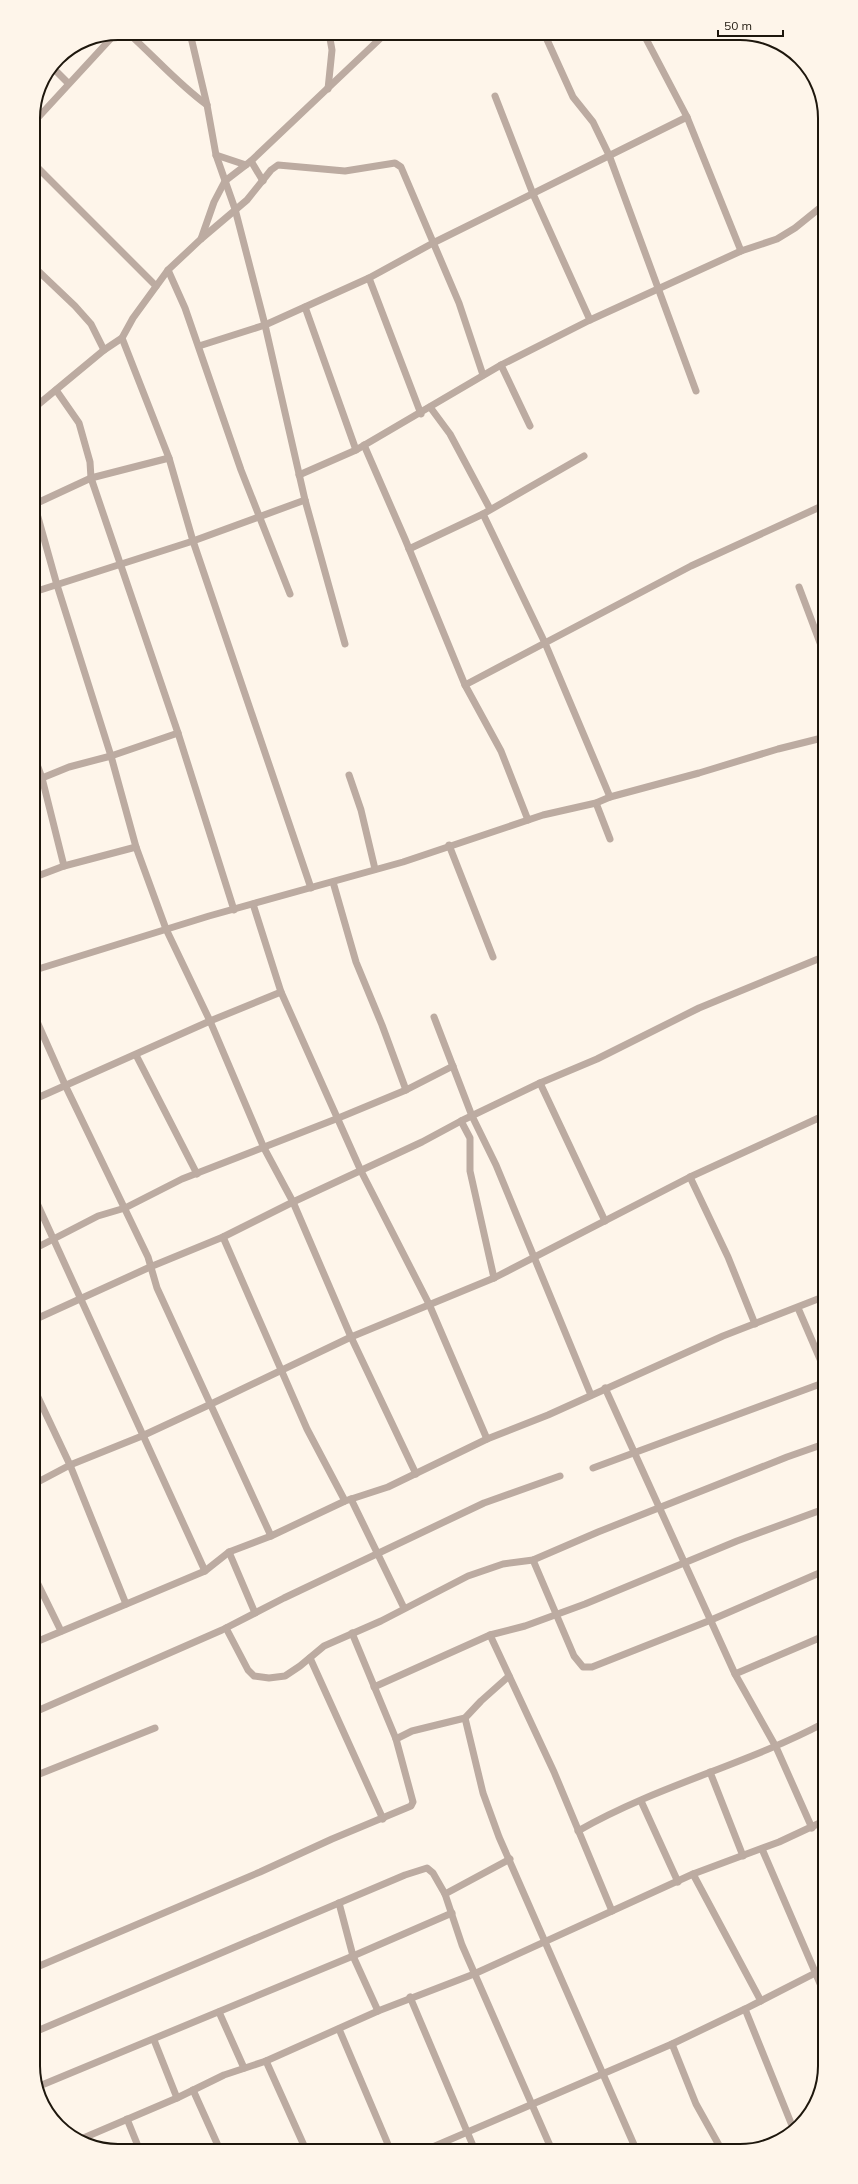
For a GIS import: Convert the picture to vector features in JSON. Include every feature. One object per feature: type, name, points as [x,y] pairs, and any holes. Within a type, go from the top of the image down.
[{"type":"street","points":[[136,40],[154,56],[184,89],[207,105]]},
{"type":"street","points":[[192,40],[207,105],[216,155],[235,209],[265,325],[305,500],[345,644]]},
{"type":"street","points":[[328,89],[332,50],[330,40]]},
{"type":"street","points":[[201,239],[214,202],[225,181],[248,163],[379,40]]},
{"type":"street","points":[[547,40],[573,97],[593,122],[609,154],[660,289],[696,391]]},
{"type":"street","points":[[646,40],[687,116],[740,251]]},
{"type":"street","points":[[40,115],[108,41]]},
{"type":"street","points":[[56,71],[68,83]]},
{"type":"street","points":[[495,96],[533,194],[590,320]]},
{"type":"street","points":[[199,346],[265,325],[369,278],[433,243],[687,116]]},
{"type":"street","points":[[216,155],[248,163],[263,181]]},
{"type":"street","points":[[40,403],[104,350],[122,338],[133,318],[168,270],[201,239],[247,200],[278,165],[334,171],[387,164],[398,164],[401,167],[459,303],[483,376]]},
{"type":"street","points":[[40,170],[156,286]]},
{"type":"street","points":[[299,475],[356,450],[421,414],[430,407],[501,365],[590,320],[740,251],[777,239],[795,228],[818,209]]},
{"type":"street","points":[[168,270],[199,346],[258,516],[290,594]]},
{"type":"street","points":[[40,273],[87,320],[104,350]]},
{"type":"street","points":[[369,278],[421,414]]},
{"type":"street","points":[[305,307],[356,450]]},
{"type":"street","points":[[122,338],[169,458],[193,541],[311,888]]},
{"type":"street","points":[[501,365],[530,426]]},
{"type":"street","points":[[56,390],[79,423],[90,462],[91,478],[119,564],[178,733],[234,910]]},
{"type":"street","points":[[430,407],[450,434],[490,509]]},
{"type":"street","points":[[364,445],[465,685],[501,751],[528,820]]},
{"type":"street","points":[[409,549],[483,514],[584,456]]},
{"type":"street","points":[[40,501],[91,478],[169,458]]},
{"type":"street","points":[[40,590],[193,541],[305,500]]},
{"type":"street","points":[[465,685],[690,566],[818,508]]},
{"type":"street","points":[[483,514],[546,643],[610,797]]},
{"type":"street","points":[[40,525],[57,586],[111,756],[136,847],[166,930],[210,1021],[264,1148],[293,1202],[351,1338],[416,1474]]},
{"type":"street","points":[[799,587],[818,637]]},
{"type":"street","points":[[42,778],[69,767],[111,756],[178,733]]},
{"type":"street","points":[[40,968],[253,904],[403,862],[449,845],[528,820],[596,803],[610,797],[699,774],[778,749],[818,739]]},
{"type":"street","points":[[40,773],[64,866]]},
{"type":"street","points":[[349,775],[361,810],[375,869]]},
{"type":"street","points":[[596,803],[610,839]]},
{"type":"street","points":[[449,845],[493,957]]},
{"type":"street","points":[[40,875],[64,866],[136,847]]},
{"type":"street","points":[[333,882],[356,962],[382,1025],[406,1090]]},
{"type":"street","points":[[253,904],[281,992],[336,1119],[429,1304],[487,1438]]},
{"type":"street","points":[[40,1317],[150,1267],[223,1237],[293,1202],[422,1142],[461,1121],[540,1083],[596,1059],[699,1008],[818,959]]},
{"type":"street","points":[[40,1097],[66,1087],[210,1021],[281,992]]},
{"type":"street","points":[[434,1017],[472,1116],[496,1165],[591,1395]]},
{"type":"street","points":[[40,1028],[66,1087],[125,1208],[150,1267],[157,1288],[271,1536]]},
{"type":"street","points":[[136,1055],[197,1174]]},
{"type":"street","points":[[40,1246],[98,1216],[125,1208],[182,1179],[264,1148],[314,1126],[336,1119],[406,1090],[453,1066]]},
{"type":"street","points":[[540,1083],[605,1221]]},
{"type":"street","points":[[40,1481],[70,1465],[142,1436],[351,1338],[494,1278],[690,1177],[818,1118]]},
{"type":"street","points":[[461,1121],[470,1138],[470,1171],[494,1278]]},
{"type":"street","points":[[690,1177],[728,1257],[755,1324]]},
{"type":"street","points":[[40,1209],[142,1436],[205,1571]]},
{"type":"street","points":[[223,1237],[280,1371],[307,1428],[378,1554],[404,1608]]},
{"type":"street","points":[[40,1640],[205,1571],[229,1552],[271,1536],[348,1500],[388,1487],[487,1438],[548,1415],[605,1388],[755,1324],[818,1299]]},
{"type":"street","points":[[798,1308],[818,1351]]},
{"type":"street","points":[[593,1468],[818,1385]]},
{"type":"street","points":[[605,1388],[712,1620],[735,1674],[776,1747],[812,1828]]},
{"type":"street","points":[[40,1401],[70,1465],[126,1604]]},
{"type":"street","points":[[226,1628],[248,1670],[260,1678],[285,1676],[324,1646],[381,1621],[468,1576],[503,1564],[533,1560],[659,1507],[786,1457],[818,1446]]},
{"type":"street","points":[[40,1710],[226,1628],[484,1503],[560,1476]]},
{"type":"street","points":[[374,1687],[490,1634],[525,1626],[555,1615],[737,1541],[818,1511]]},
{"type":"street","points":[[229,1552],[255,1613]]},
{"type":"street","points":[[533,1560],[555,1615],[574,1656],[583,1667],[592,1667],[712,1620],[818,1574]]},
{"type":"street","points":[[40,1588],[61,1631]]},
{"type":"street","points":[[40,1966],[260,1872],[332,1839],[409,1808],[413,1804],[396,1739],[352,1633]]},
{"type":"street","points":[[490,1634],[554,1772],[612,1911]]},
{"type":"street","points":[[735,1674],[818,1639]]},
{"type":"street","points":[[310,1658],[382,1819]]},
{"type":"street","points":[[396,1739],[412,1731],[465,1718],[481,1701],[509,1676]]},
{"type":"street","points":[[465,1718],[483,1793],[499,1837],[510,1859],[544,1942],[600,2068],[604,2073],[634,2144]]},
{"type":"street","points":[[578,1831],[598,1819],[710,1772],[776,1747],[818,1726]]},
{"type":"street","points":[[40,1774],[156,1728]]},
{"type":"street","points":[[710,1772],[743,1856]]},
{"type":"street","points":[[641,1801],[678,1882]]},
{"type":"street","points":[[85,2137],[177,2098],[224,2075],[266,2061],[378,2010],[474,1974],[693,1874],[762,1849],[818,1824]]},
{"type":"street","points":[[762,1849],[818,1978]]},
{"type":"street","points":[[445,1894],[510,1859]]},
{"type":"street","points":[[40,2030],[423,1868],[429,1869],[433,1873],[445,1894],[462,1945],[474,1974],[549,2144]]},
{"type":"street","points":[[693,1874],[761,2001]]},
{"type":"street","points":[[339,1903],[353,1956],[378,2010]]},
{"type":"street","points":[[42,2085],[154,2040],[452,1913]]},
{"type":"street","points":[[440,2144],[672,2044],[746,2009],[816,1973]]},
{"type":"street","points":[[410,1997],[472,2144]]},
{"type":"street","points":[[746,2009],[792,2124]]},
{"type":"street","points":[[219,2012],[244,2068]]},
{"type":"street","points":[[339,2029],[388,2144]]},
{"type":"street","points":[[154,2040],[177,2098]]},
{"type":"street","points":[[672,2044],[696,2104],[718,2144]]},
{"type":"street","points":[[266,2061],[303,2144]]},
{"type":"street","points":[[194,2090],[217,2144]]},
{"type":"street","points":[[127,2119],[137,2144]]}]
